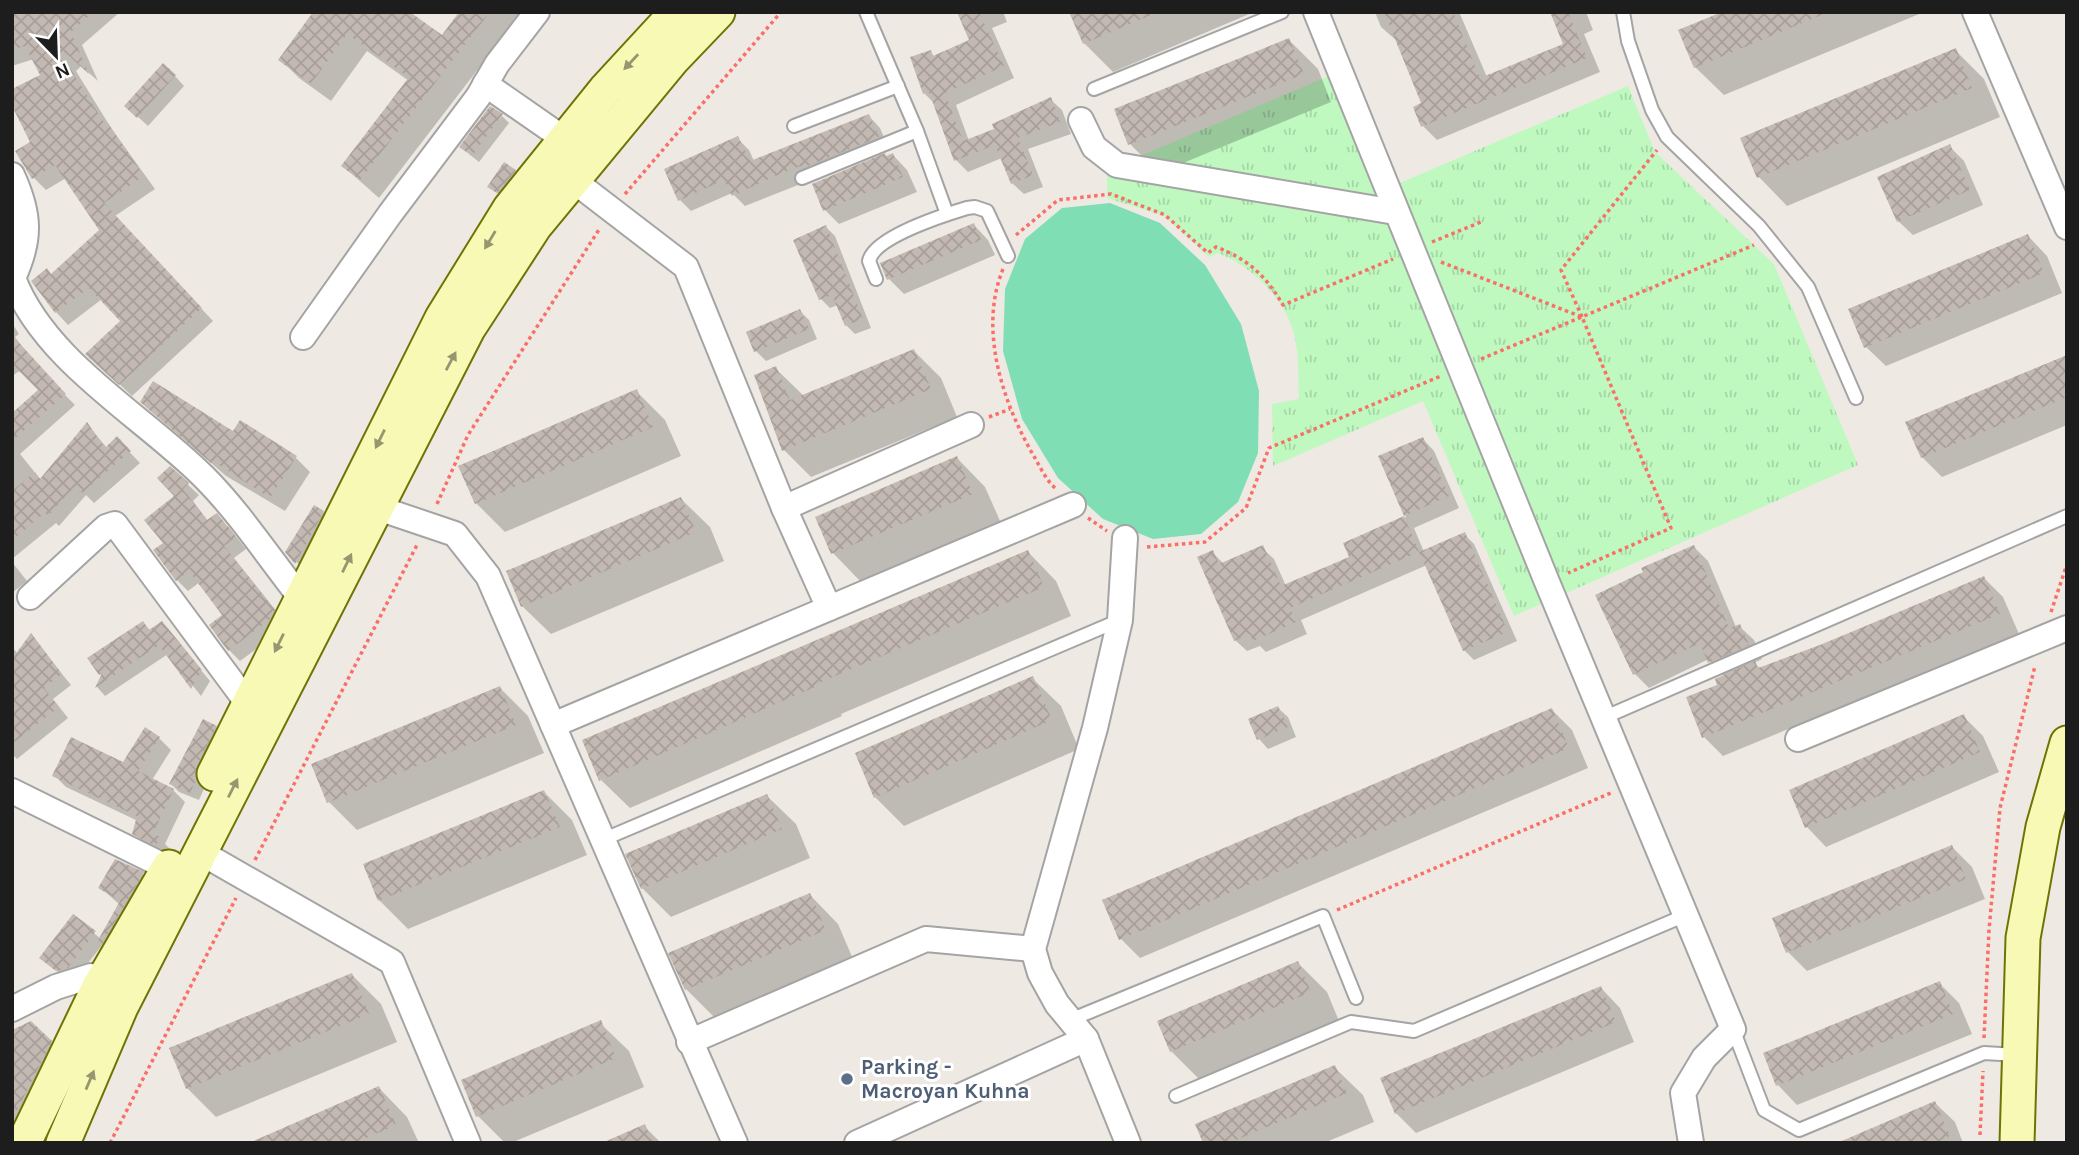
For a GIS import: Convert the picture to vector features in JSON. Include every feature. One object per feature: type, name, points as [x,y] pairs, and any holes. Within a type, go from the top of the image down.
[{"type":"main road","points":[[24,1143],[99,987],[168,868],[249,705],[375,507],[468,329],[536,226],[673,59],[718,12]]},
{"type":"main road","points":[[63,1143],[121,1007],[200,852],[442,318],[510,208],[668,17]]},
{"type":"main road","points":[[2017,1143],[2024,938],[2043,827],[2067,743]]},
{"type":"main road","points":[[2038,1143],[2045,940],[2067,822]]},
{"type":"street","points":[[303,337],[537,12]]},
{"type":"street","points":[[1316,12],[1395,212],[1733,1029],[1704,1058],[1683,1093],[1690,1143]]},
{"type":"street","points":[[1975,12],[2067,227]]},
{"type":"street","points":[[485,83],[557,134],[559,148]]},
{"type":"street","points":[[1081,120],[1094,147],[1116,165],[1395,212]]},
{"type":"street","points":[[12,175],[26,204],[25,251],[13,278],[21,299],[60,351],[205,478],[313,604]]},
{"type":"street","points":[[574,181],[686,267],[784,508],[829,608]]},
{"type":"street","points":[[784,508],[971,425]]},
{"type":"street","points":[[552,725],[1073,505]]},
{"type":"street","points":[[375,507],[455,534],[488,576],[735,1143]]},
{"type":"street","points":[[30,597],[106,527],[115,524],[249,705]]},
{"type":"street","points":[[1125,538],[1120,620],[1091,741],[1033,949],[1040,973],[1070,1020],[1086,1039],[1128,1143]]},
{"type":"street","points":[[1798,739],[2067,628]]},
{"type":"street","points":[[12,790],[168,868]]},
{"type":"street","points":[[200,852],[392,962],[468,1143]]},
{"type":"street","points":[[689,1042],[926,939],[1033,949]]},
{"type":"street","points":[[12,1009],[55,987],[91,976],[99,987]]},
{"type":"street","points":[[857,1143],[1086,1039]]},
{"type":"lane","points":[[866,12],[917,131],[947,214]]},
{"type":"lane","points":[[1094,89],[1282,12]]},
{"type":"lane","points":[[1623,12],[1628,41],[1652,110],[1667,137],[1769,239],[1808,287],[1856,398]]},
{"type":"lane","points":[[794,126],[898,86]]},
{"type":"lane","points":[[802,177],[917,131]]},
{"type":"lane","points":[[876,279],[869,261],[872,252],[906,232],[947,214],[975,207],[987,211],[1008,256]]},
{"type":"lane","points":[[1603,718],[2067,516]]},
{"type":"lane","points":[[602,840],[1120,620]]},
{"type":"lane","points":[[1176,1096],[1351,1022],[1414,1031],[1686,915]]},
{"type":"lane","points":[[1070,1020],[1323,916],[1356,998]]},
{"type":"lane","points":[[1733,1029],[1764,1110],[1800,1130],[1984,1053],[2020,1055]]},
{"type":"path","points":[[110,1143],[428,525],[468,435],[611,210],[781,12]]},
{"type":"path","points":[[1547,582],[1671,528],[1561,270],[1667,137]]},
{"type":"path","points":[[1481,222],[1283,305],[1268,279],[1240,256],[1216,247],[1208,253],[1165,215],[1111,194],[1058,200],[1017,234],[996,287],[994,352],[1014,423],[1051,484],[1098,527],[1152,549],[1205,542],[1246,508],[1269,448],[1769,239]]},
{"type":"path","points":[[1411,251],[1582,317]]},
{"type":"path","points":[[1980,1135],[1989,930],[2000,808],[2041,639],[2067,564]]},
{"type":"path","points":[[1323,916],[1631,784]]},
{"type":"green space","points":[[1348,68],[1395,185],[1628,86],[1655,152],[1774,264],[1858,465],[1514,616],[1423,401],[1273,466],[1272,404],[1299,399],[1296,344],[1287,315],[1269,289],[1245,268],[1218,253],[1209,257],[1164,216],[1107,198],[1107,170]]},
{"type":"green space","points":[[1110,203],[1160,223],[1205,265],[1241,324],[1259,391],[1258,453],[1238,502],[1201,534],[1153,539],[1103,519],[1058,478],[1022,419],[1003,351],[1005,289],[1025,239],[1062,208]]},
{"type":"building","points":[[12,12],[93,12],[71,32],[89,74],[68,55],[64,58],[106,126],[108,123],[144,176],[104,203],[202,308],[119,385],[85,354],[120,321],[89,288],[55,313],[31,281],[47,268],[51,274],[99,230],[55,165],[32,179],[15,151],[30,142],[12,106],[12,89],[40,75],[25,46],[12,50]]},
{"type":"building","points":[[313,12],[410,12],[442,35],[459,12],[490,12],[360,180],[341,166],[409,77],[347,34],[311,84],[278,60]]},
{"type":"building","points":[[957,12],[979,12],[1004,66],[945,93],[963,141],[994,129],[992,124],[1051,97],[1060,122],[1018,138],[1033,175],[1011,184],[995,145],[954,161],[929,92],[923,94],[910,57],[931,50],[933,56],[969,40]]},
{"type":"building","points":[[1069,12],[1158,12],[1083,44]]},
{"type":"building","points":[[1384,12],[1453,12],[1480,78],[1563,44],[1550,12],[1568,12],[1587,58],[1421,127],[1413,107],[1421,103]]},
{"type":"building","points":[[1722,12],[1826,13],[1694,68],[1678,30]]},
{"type":"building","points":[[1289,38],[1304,74],[1128,145],[1114,109]]},
{"type":"building","points":[[1956,48],[1972,88],[1757,178],[1740,138]]},
{"type":"building","points":[[163,63],[176,75],[137,118],[124,106]]},
{"type":"building","points":[[490,106],[503,114],[472,156],[459,147]]},
{"type":"building","points":[[869,114],[879,137],[805,167],[804,165],[784,172],[732,196],[724,180],[678,201],[664,169],[738,136],[750,161]]},
{"type":"building","points":[[1950,144],[1970,190],[1897,222],[1877,177]]},
{"type":"building","points":[[885,153],[886,156],[893,153],[903,177],[823,211],[812,184]]},
{"type":"building","points":[[504,162],[516,170],[497,193],[487,187]]},
{"type":"building","points":[[974,223],[981,240],[887,280],[880,263]]},
{"type":"building","points":[[826,225],[863,319],[845,326],[832,295],[819,300],[793,240]]},
{"type":"building","points":[[2028,234],[2044,273],[1864,348],[1848,309]]},
{"type":"building","points":[[800,309],[809,329],[754,352],[746,332]]},
{"type":"building","points":[[12,335],[66,394],[12,441],[12,413],[38,390],[12,364]]},
{"type":"building","points":[[914,349],[931,389],[782,451],[754,375],[776,366],[790,400]]},
{"type":"building","points":[[2067,355],[2067,397],[1921,458],[1905,422]]},
{"type":"building","points":[[153,381],[233,431],[240,420],[297,456],[270,498],[213,461],[211,463],[140,402]]},
{"type":"building","points":[[637,389],[653,427],[475,504],[458,466]]},
{"type":"building","points":[[87,422],[105,448],[117,436],[131,451],[82,493],[75,486],[48,516],[45,513],[12,540],[12,491],[35,472],[40,479]]},
{"type":"building","points":[[1423,437],[1449,496],[1404,516],[1378,456]]},
{"type":"building","points":[[957,456],[973,494],[831,554],[815,517]]},
{"type":"building","points":[[170,466],[189,483],[183,489],[207,520],[217,513],[236,537],[224,546],[275,610],[270,619],[228,651],[209,625],[222,615],[189,571],[176,581],[153,550],[163,543],[144,520],[174,496],[157,478]]},
{"type":"building","points":[[681,497],[696,532],[521,607],[506,571]]},
{"type":"building","points":[[314,505],[324,511],[295,564],[285,552]]},
{"type":"building","points":[[1404,516],[1419,552],[1290,608],[1296,622],[1253,641],[1250,634],[1234,641],[1197,557],[1213,550],[1219,564],[1263,545],[1281,586],[1349,557],[1343,543]]},
{"type":"building","points":[[1465,532],[1508,632],[1463,651],[1419,552]]},
{"type":"building","points":[[1694,545],[1729,628],[1740,624],[1749,645],[1708,663],[1700,643],[1633,675],[1595,595],[1643,572],[1641,568]]},
{"type":"building","points":[[1028,550],[1044,587],[599,781],[582,740]]},
{"type":"building","points":[[1984,576],[2000,614],[1702,738],[1686,697],[1717,685],[1715,679],[1755,661],[1758,668],[1823,644]]},
{"type":"building","points":[[143,621],[149,630],[162,621],[202,670],[191,689],[159,645],[95,688],[102,673],[99,675],[87,658]]},
{"type":"building","points":[[31,633],[62,674],[44,688],[59,707],[12,744],[12,659]]},
{"type":"building","points":[[1033,676],[1052,720],[874,798],[855,753]]},
{"type":"building","points":[[500,686],[516,725],[327,803],[311,764]]},
{"type":"building","points":[[1278,706],[1288,727],[1257,740],[1248,719]]},
{"type":"building","points":[[1552,708],[1569,748],[1119,940],[1102,900]]},
{"type":"building","points":[[1964,714],[1980,752],[1805,828],[1789,790]]},
{"type":"building","points":[[203,719],[217,726],[197,765],[196,780],[190,793],[169,784]]},
{"type":"building","points":[[145,727],[160,737],[138,771],[174,789],[153,833],[160,837],[156,846],[132,834],[137,816],[52,776],[71,737],[123,762]]},
{"type":"building","points":[[544,790],[560,827],[378,901],[363,864]]},
{"type":"building","points":[[767,794],[782,829],[641,889],[625,854]]},
{"type":"building","points":[[1952,845],[1966,879],[1786,953],[1772,918]]},
{"type":"building","points":[[115,859],[144,872],[102,944],[97,942],[120,901],[98,888]]},
{"type":"building","points":[[810,893],[826,930],[685,990],[668,953]]},
{"type":"building","points":[[73,914],[96,931],[68,968],[56,971],[39,958]]},
{"type":"building","points":[[1298,961],[1311,992],[1170,1052],[1157,1021]]},
{"type":"building","points":[[352,973],[369,1014],[186,1089],[169,1048]]},
{"type":"building","points":[[1940,981],[1953,1014],[1776,1086],[1763,1053]]},
{"type":"building","points":[[1601,986],[1616,1022],[1395,1114],[1380,1078]]},
{"type":"building","points":[[601,1020],[616,1058],[476,1117],[461,1080]]},
{"type":"building","points":[[31,1021],[52,1041],[12,1120],[12,1030]]},
{"type":"building","points":[[1335,1065],[1347,1093],[1229,1143],[1203,1143],[1195,1124]]},
{"type":"building","points":[[379,1086],[396,1125],[355,1143],[249,1143]]},
{"type":"building","points":[[1935,1101],[1950,1136],[1935,1143],[1837,1143]]},
{"type":"building","points":[[645,1124],[653,1143],[602,1143]]},
{"type":"place","name":"Parking - Macroyan Kuhna","points":[[847,1079]]}]
